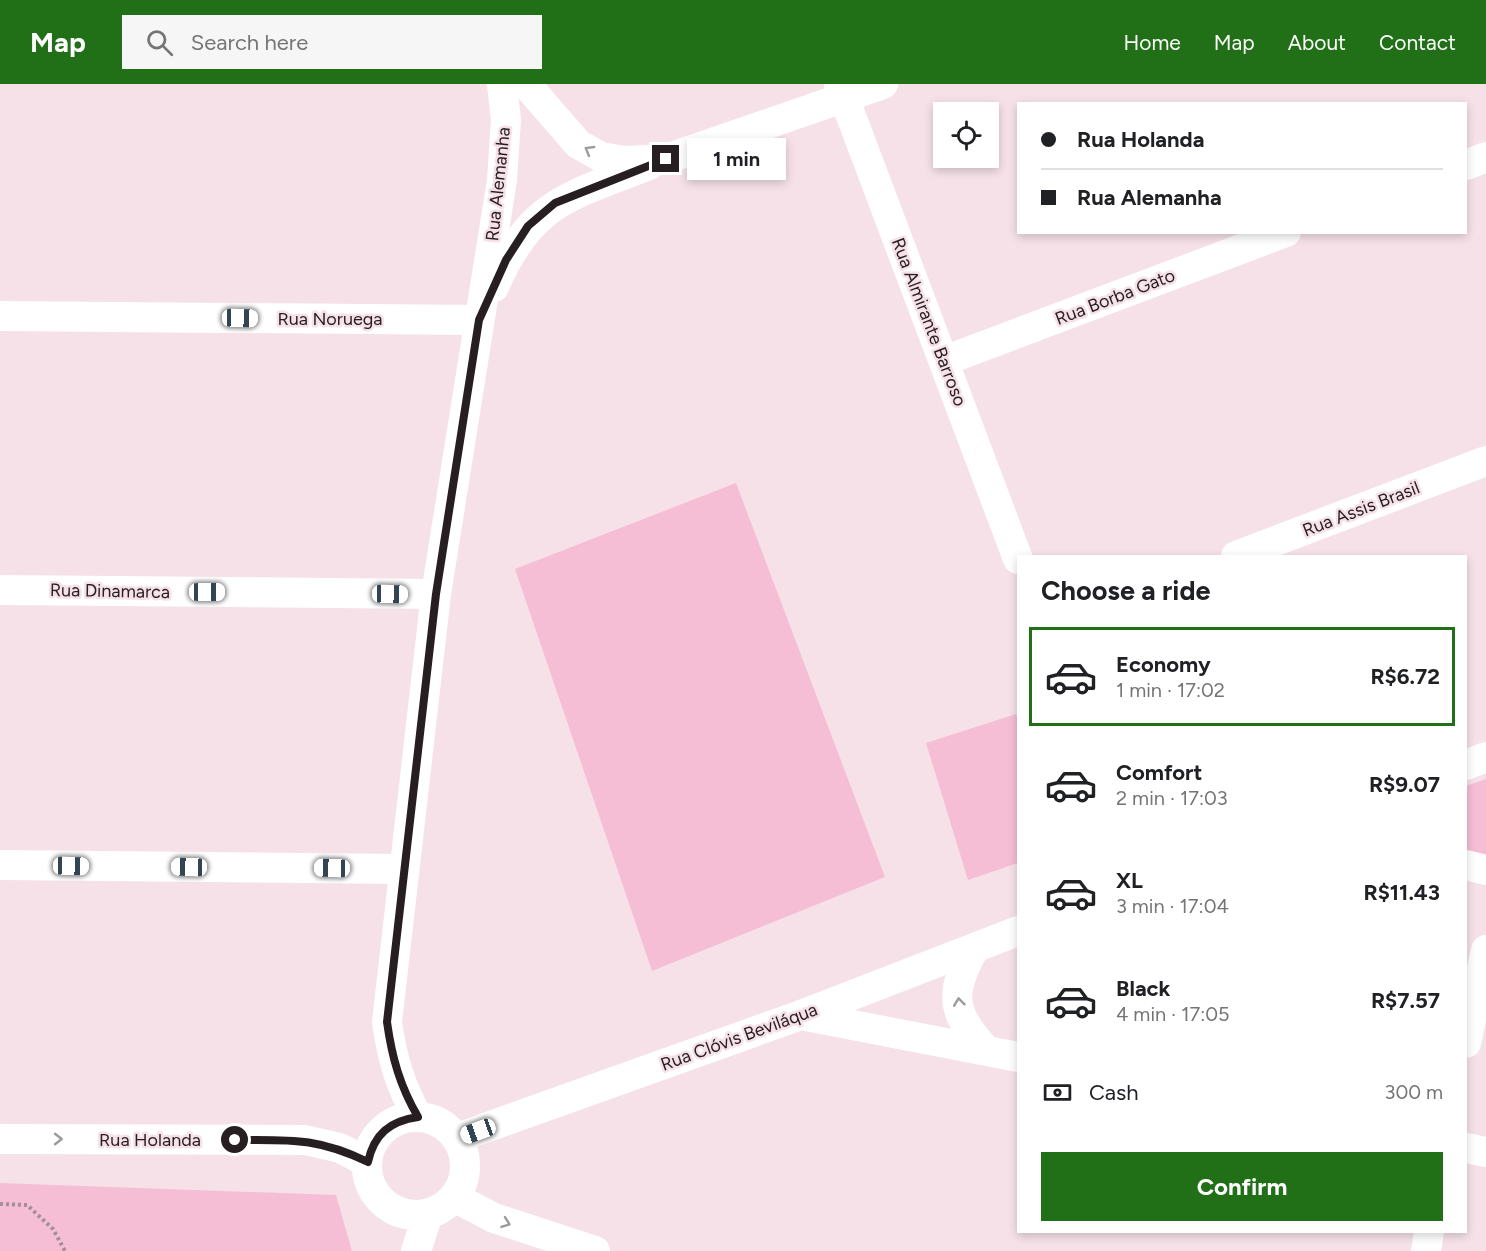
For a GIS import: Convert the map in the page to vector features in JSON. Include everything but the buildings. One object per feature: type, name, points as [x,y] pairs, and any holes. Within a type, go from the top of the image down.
[{"type":"street","name":"Rua Alemanha","points":[[418,1117],[402,1090],[392,1058],[387,1022],[402,869],[436,594],[502,180],[506,120],[502,84]]},
{"type":"street","points":[[526,84],[578,144],[601,157],[626,161],[666,159],[842,91],[883,84]]},
{"type":"street","name":"Rua Almirante Barroso","points":[[842,91],[1017,556]]},
{"type":"street","points":[[1467,165],[1486,158]]},
{"type":"street","name":"Rua Alemanha","points":[[479,320],[506,260],[528,226],[555,203],[666,159]]},
{"type":"street","name":"Rua Borba Gato","points":[[944,361],[1281,234]]},
{"type":"street","name":"Rua Noruega","points":[[0,316],[479,320]]},
{"type":"street","name":"Rua Assis Brasil","points":[[1239,555],[1486,460]]},
{"type":"street","name":"Rua Dinamarca","points":[[0,590],[436,594]]},
{"type":"street","points":[[1467,765],[1486,757]]},
{"type":"street","points":[[0,865],[402,869]]},
{"type":"street","points":[[1467,865],[1486,870]]},
{"type":"street","name":"Rua Clóvis Beviláqua","points":[[457,1138],[801,1016],[1017,931]]},
{"type":"street","points":[[974,948],[960,974],[957,1002],[966,1029],[986,1050]]},
{"type":"street","points":[[1467,1039],[1486,950]]},
{"type":"street","points":[[801,1016],[1017,1057]]},
{"type":"street","points":[[418,1117],[433,1120],[446,1127],[457,1138],[463,1153],[465,1168],[462,1183],[454,1197],[443,1208],[428,1214],[410,1215],[392,1209],[378,1197],[369,1180],[368,1162],[371,1147],[384,1130],[403,1119],[418,1117]]},
{"type":"street","name":"Rua Holanda","points":[[0,1139],[305,1140],[340,1148],[368,1162]]},
{"type":"street","points":[[1467,1148],[1486,1152]]},
{"type":"street","points":[[454,1197],[494,1218],[595,1251]]},
{"type":"street","points":[[416,1251],[428,1214]]},
{"type":"street","points":[[1426,1251],[1429,1233]]},
{"type":"path","points":[[0,1204],[27,1205],[53,1229],[65,1251]]},
{"type":"shaded area","points":[[736,483],[885,877],[652,971],[515,569]]},
{"type":"shaded area","points":[[1016,714],[1017,863],[968,880],[926,743]]},
{"type":"shaded area","points":[[1486,779],[1486,858],[1467,850],[1467,786]]},
{"type":"shaded area","points":[[0,1183],[336,1195],[352,1251],[0,1251]]},
{"type":"route","points":[[235,1140],[305,1140],[340,1148],[368,1162],[371,1147],[390,1125],[403,1119],[418,1117],[402,1090],[392,1058],[387,1022],[402,869],[436,594],[479,320],[506,260],[528,226],[555,203],[666,159]]}]
